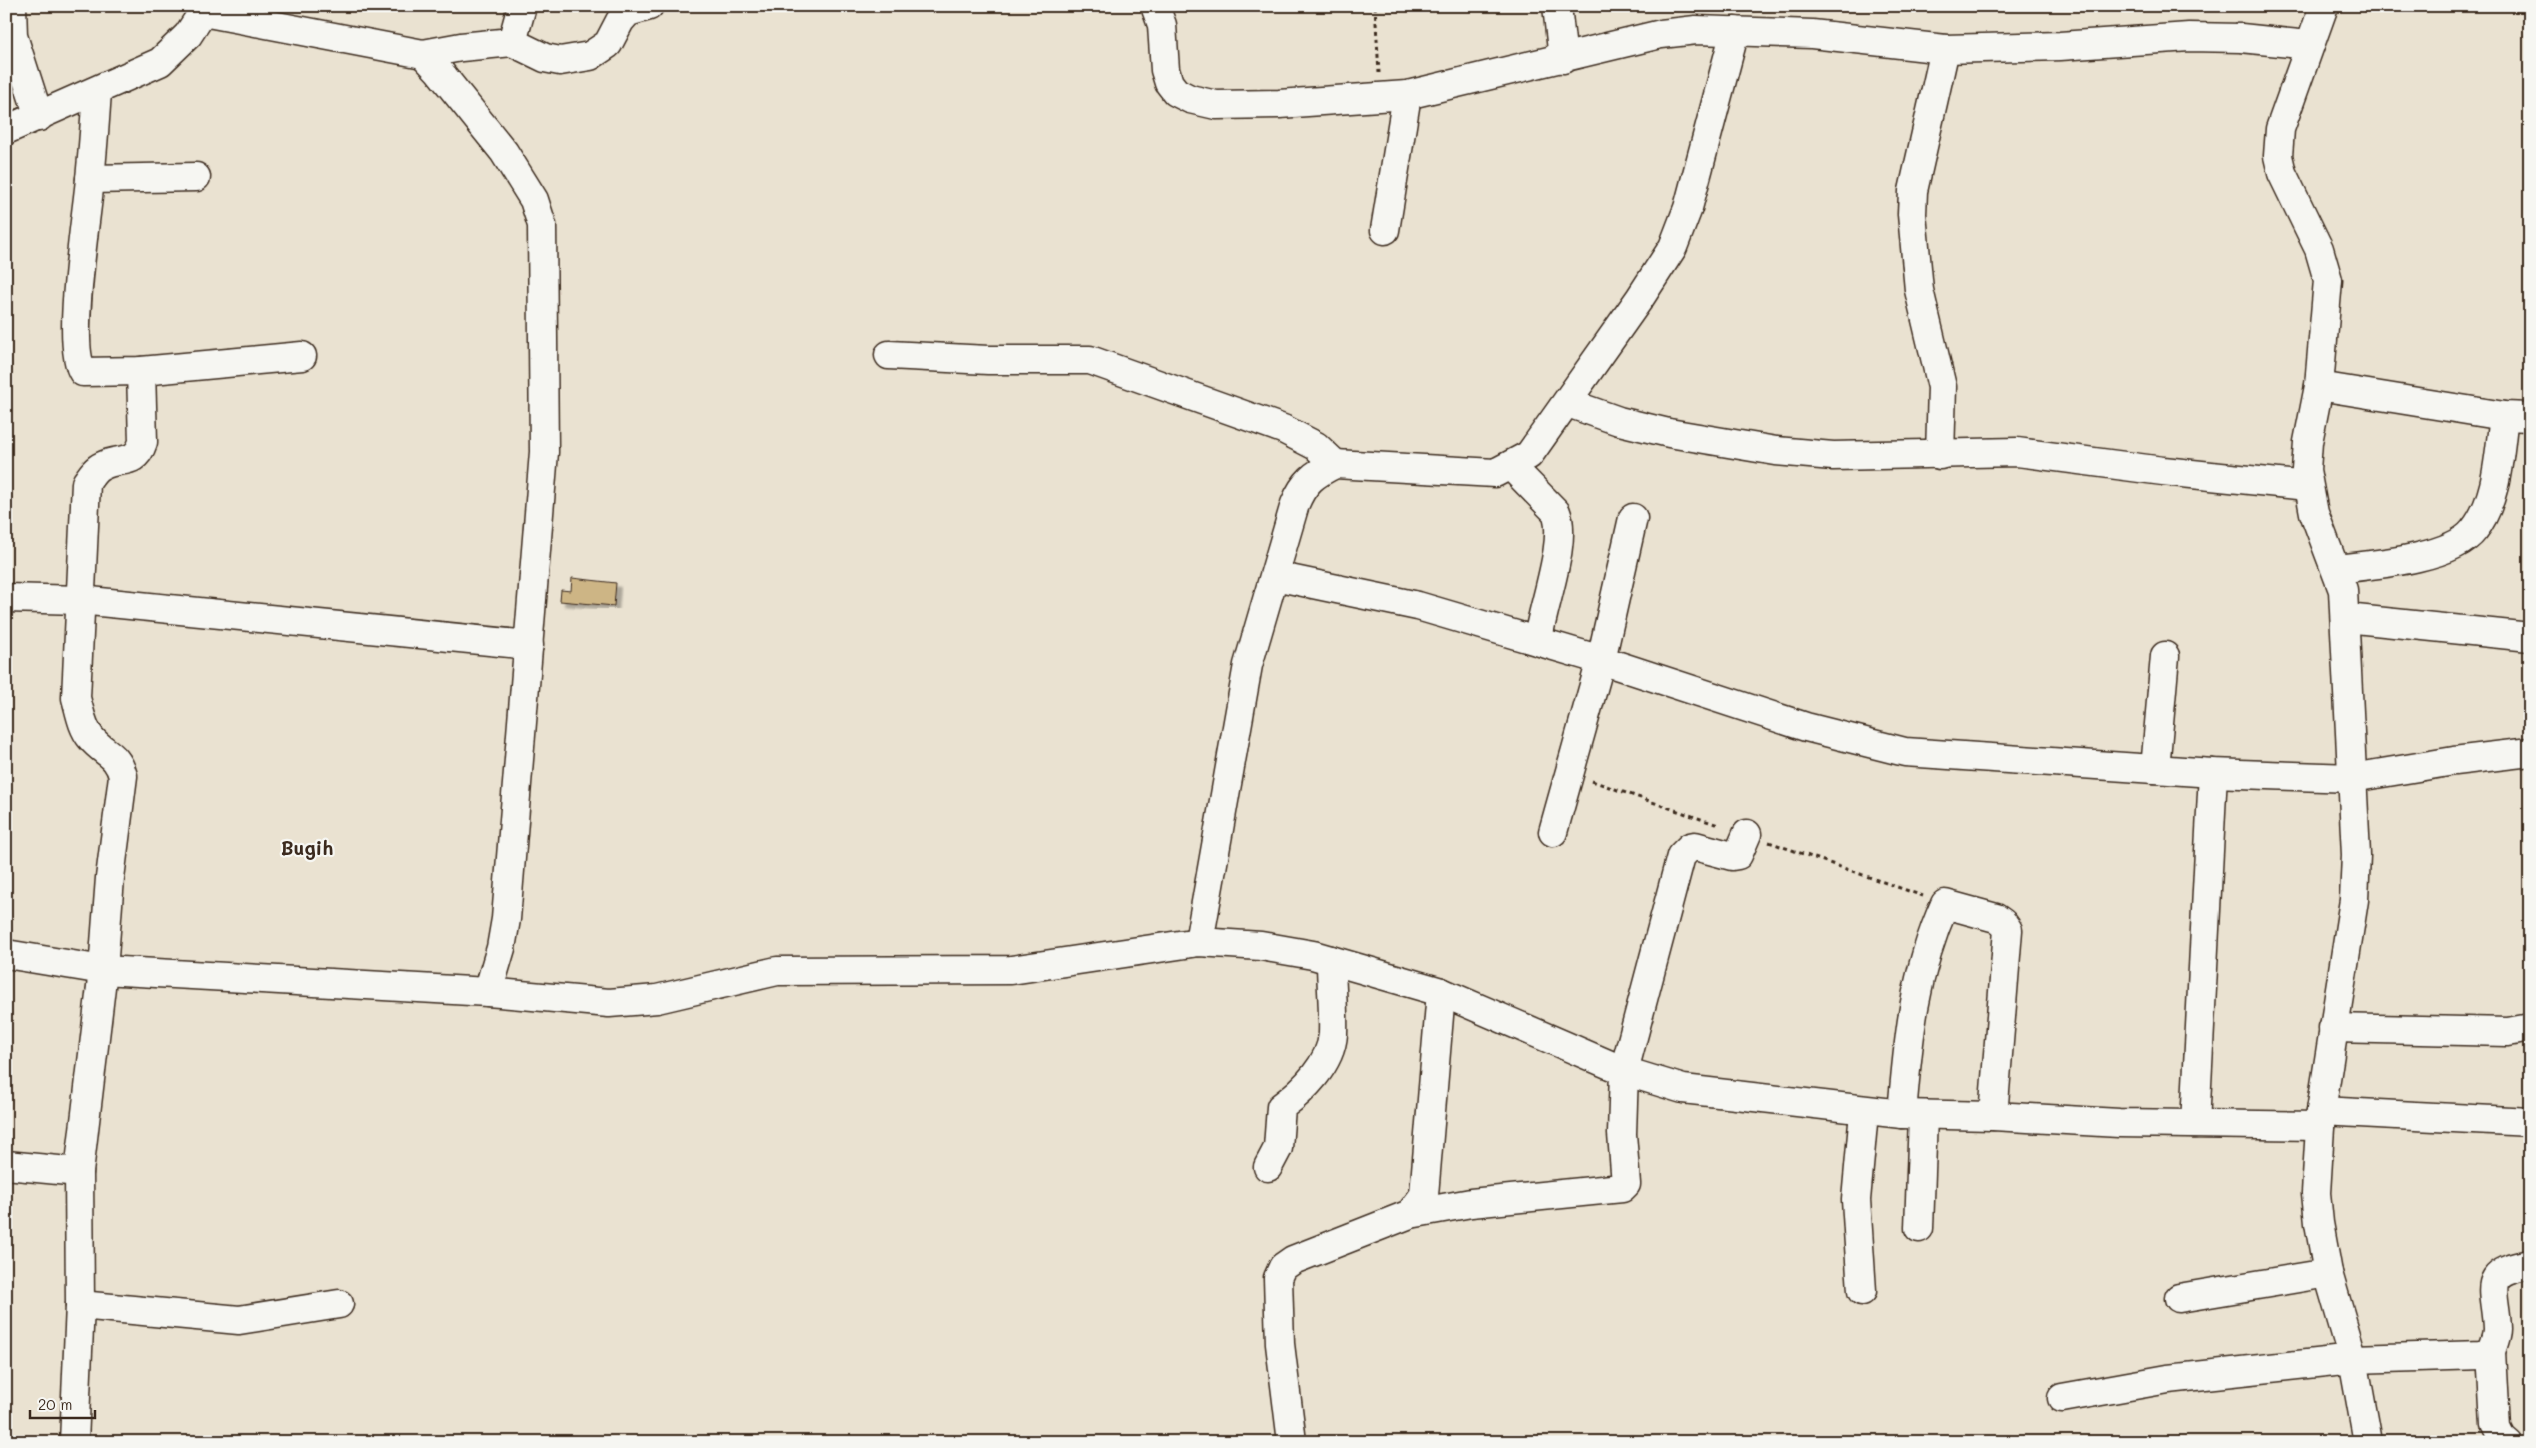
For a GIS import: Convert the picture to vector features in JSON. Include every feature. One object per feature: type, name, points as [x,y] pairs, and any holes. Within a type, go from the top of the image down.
[{"type":"street","points":[[12,6],[13,36],[39,117]]},
{"type":"street","points":[[512,42],[522,6]]},
{"type":"street","points":[[6,130],[97,92],[160,62],[188,35],[204,9],[423,54],[461,47],[512,42],[545,58],[560,61],[590,56],[608,44],[620,21],[628,12],[650,6]]},
{"type":"street","points":[[1155,6],[1162,25],[1165,70],[1169,83],[1176,92],[1190,100],[1216,105],[1280,104],[1394,96],[1563,59],[1661,34],[1696,30],[1812,34],[1944,49],[2060,46],[2189,37],[2241,38],[2309,45]]},
{"type":"street","points":[[1557,6],[1563,59]]},
{"type":"street","points":[[2324,6],[2280,129],[2278,156],[2282,174],[2319,249],[2328,280],[2319,386],[2308,442],[2307,486],[2314,513],[2337,569],[2343,590],[2346,618],[2356,855],[2354,900],[2320,1118],[2316,1193],[2328,1273],[2353,1359],[2368,1442]]},
{"type":"street","points":[[1199,942],[1248,665],[1295,504],[1302,486],[1316,473],[1335,464],[1495,473],[1529,455],[1568,403],[1640,298],[1672,247],[1688,208],[1735,30]]},
{"type":"street","points":[[1940,455],[1942,387],[1919,290],[1912,214],[1913,191],[1944,49]]},
{"type":"street","points":[[423,54],[439,71],[504,152],[534,200],[542,225],[544,452],[506,919],[501,948],[488,992]]},
{"type":"street","points":[[97,92],[90,179],[79,274],[76,345],[79,366],[83,372],[141,371],[302,356]]},
{"type":"street","points":[[1385,230],[1394,96]]},
{"type":"street","points":[[90,179],[196,177]]},
{"type":"street","points":[[889,355],[988,360],[1090,360],[1283,429],[1316,446],[1335,464]]},
{"type":"street","points":[[74,1442],[80,1305],[79,1172],[103,970],[110,878],[123,776],[120,764],[111,753],[92,739],[83,723],[76,698],[86,483],[102,465],[135,457],[140,450],[143,442],[141,371]]},
{"type":"street","points":[[2319,386],[2517,417],[2496,472],[2488,503],[2474,531],[2449,547],[2411,560],[2337,569]]},
{"type":"street","points":[[1568,403],[1619,421],[1669,433],[1776,451],[1833,456],[2017,452],[2163,471],[2307,486]]},
{"type":"street","points":[[1511,466],[1556,512],[1560,521],[1560,540],[1538,640]]},
{"type":"street","points":[[1553,832],[1601,660],[1633,518]]},
{"type":"street","points":[[1275,576],[1418,606],[1538,640],[1806,727],[1905,752],[2213,773],[2352,778],[2454,761],[2530,752]]},
{"type":"street","points":[[6,598],[80,600],[528,645]]},
{"type":"street","points":[[2346,618],[2530,637]]},
{"type":"street","points":[[2155,769],[2165,656]]},
{"type":"street","points":[[2195,1124],[2213,773]]},
{"type":"street","points":[[1292,1442],[1280,1344],[1278,1278],[1283,1267],[1293,1260],[1410,1214],[1472,1203],[1622,1188],[1626,1184],[1622,1134],[1624,1071],[1681,856],[1690,847],[1695,846],[1732,856],[1738,855],[1747,834]]},
{"type":"street","points":[[1919,1228],[1908,1038],[1920,972],[1930,936],[1945,904],[1996,918],[2008,930],[1993,1116]]},
{"type":"street","points":[[6,954],[103,970],[488,992],[610,1003],[657,999],[777,971],[1011,970],[1199,942],[1261,946],[1331,960],[1441,992],[1624,1071],[1683,1089],[1864,1112],[1912,1115],[1993,1116],[2120,1123],[2195,1124],[2320,1118],[2530,1122]]},
{"type":"street","points":[[1268,1167],[1278,1148],[1280,1107],[1301,1092],[1323,1062],[1333,1036],[1331,960]]},
{"type":"street","points":[[1410,1214],[1424,1195],[1426,1185],[1441,992]]},
{"type":"street","points":[[2333,1028],[2508,1032],[2530,1028]]},
{"type":"street","points":[[1862,1291],[1856,1200],[1864,1112]]},
{"type":"street","points":[[6,1166],[79,1172]]},
{"type":"street","points":[[2507,1442],[2500,1436],[2495,1426],[2490,1352],[2497,1331],[2493,1285],[2495,1278],[2510,1267],[2530,1264]]},
{"type":"street","points":[[2179,1298],[2328,1273]]},
{"type":"street","points":[[80,1305],[239,1320],[339,1304]]},
{"type":"street","points":[[2062,1398],[2168,1379],[2353,1359],[2470,1356],[2490,1352]]},
{"type":"path","points":[[1375,6],[1394,96]]},
{"type":"building","points":[[572,578],[616,583],[614,606],[560,601],[561,590],[571,591]]},
{"type":"district","name":"Bugih","points":[[307,848]]}]
